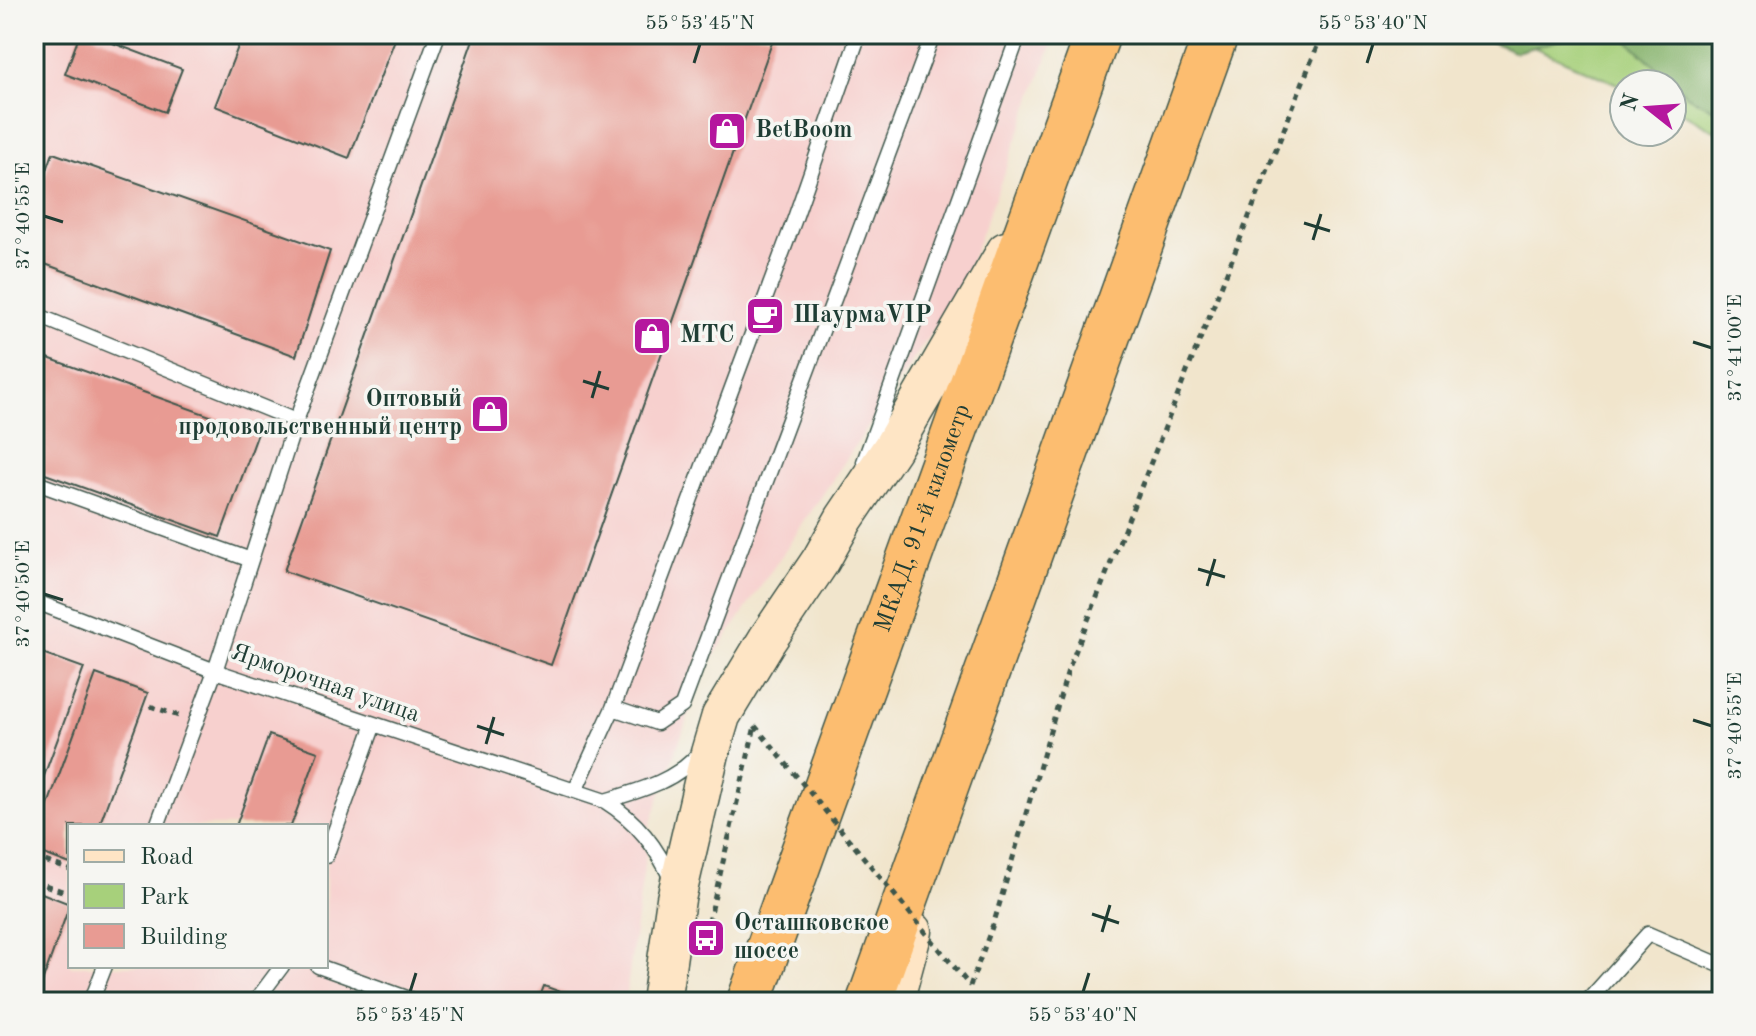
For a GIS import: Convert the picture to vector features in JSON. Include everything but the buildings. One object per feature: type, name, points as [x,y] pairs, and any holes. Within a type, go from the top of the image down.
[{"type":"highway","name":"МКАД, 91-й километр","points":[[749,1002],[1098,34]]},
{"type":"highway","points":[[869,1002],[1216,34]]},
{"type":"main road","points":[[661,1002],[677,895],[721,716],[892,448],[1043,186]]},
{"type":"main road","points":[[894,1002],[970,718]]},
{"type":"lane","points":[[158,824],[215,671],[296,421],[438,34]]},
{"type":"lane","points":[[575,791],[613,708],[794,221],[859,34]]},
{"type":"lane","points":[[613,708],[657,723],[682,706],[933,34]]},
{"type":"lane","points":[[844,519],[1019,34]]},
{"type":"lane","points":[[34,314],[296,421]]},
{"type":"lane","points":[[34,482],[251,560]]},
{"type":"lane","name":"Ярморочная улица","points":[[34,601],[215,671],[605,801],[631,817],[664,864],[677,895]]},
{"type":"lane","points":[[328,850],[374,724]]},
{"type":"lane","points":[[605,801],[654,786],[691,763],[717,730]]},
{"type":"lane","points":[[1587,1002],[1648,934],[1722,966]]},
{"type":"lane","points":[[91,1002],[104,968]]},
{"type":"lane","points":[[255,1002],[280,968]]},
{"type":"lane","points":[[324,968],[418,1002]]},
{"type":"path","points":[[755,726],[970,986],[995,919],[1068,670],[1322,34]]},
{"type":"path","points":[[706,938],[757,716]]},
{"type":"path","points":[[34,857],[68,869]]},
{"type":"path","points":[[34,881],[68,893]]},
{"type":"shaded area","points":[[34,34],[1056,34],[960,290],[704,671],[650,825],[625,1002],[34,1002]]},
{"type":"green space","points":[[1487,34],[1581,34],[1516,52],[1490,41]]},
{"type":"green space","points":[[1504,34],[1722,34],[1722,135],[1688,116],[1688,68],[1608,68],[1608,80]]},
{"type":"green space","points":[[1613,34],[1722,34],[1722,114],[1688,97],[1688,68],[1657,68],[1624,37]]},
{"type":"place","name":"BetBoom","points":[[727,131]]},
{"type":"place","name":"ШаурмаVIP","points":[[765,316]]},
{"type":"place","name":"МТС","points":[[652,336]]},
{"type":"place","name":"Оптовый продовольственный центр","points":[[490,414]]},
{"type":"place","name":"Осташковское шоссе","points":[[706,938]]}]
